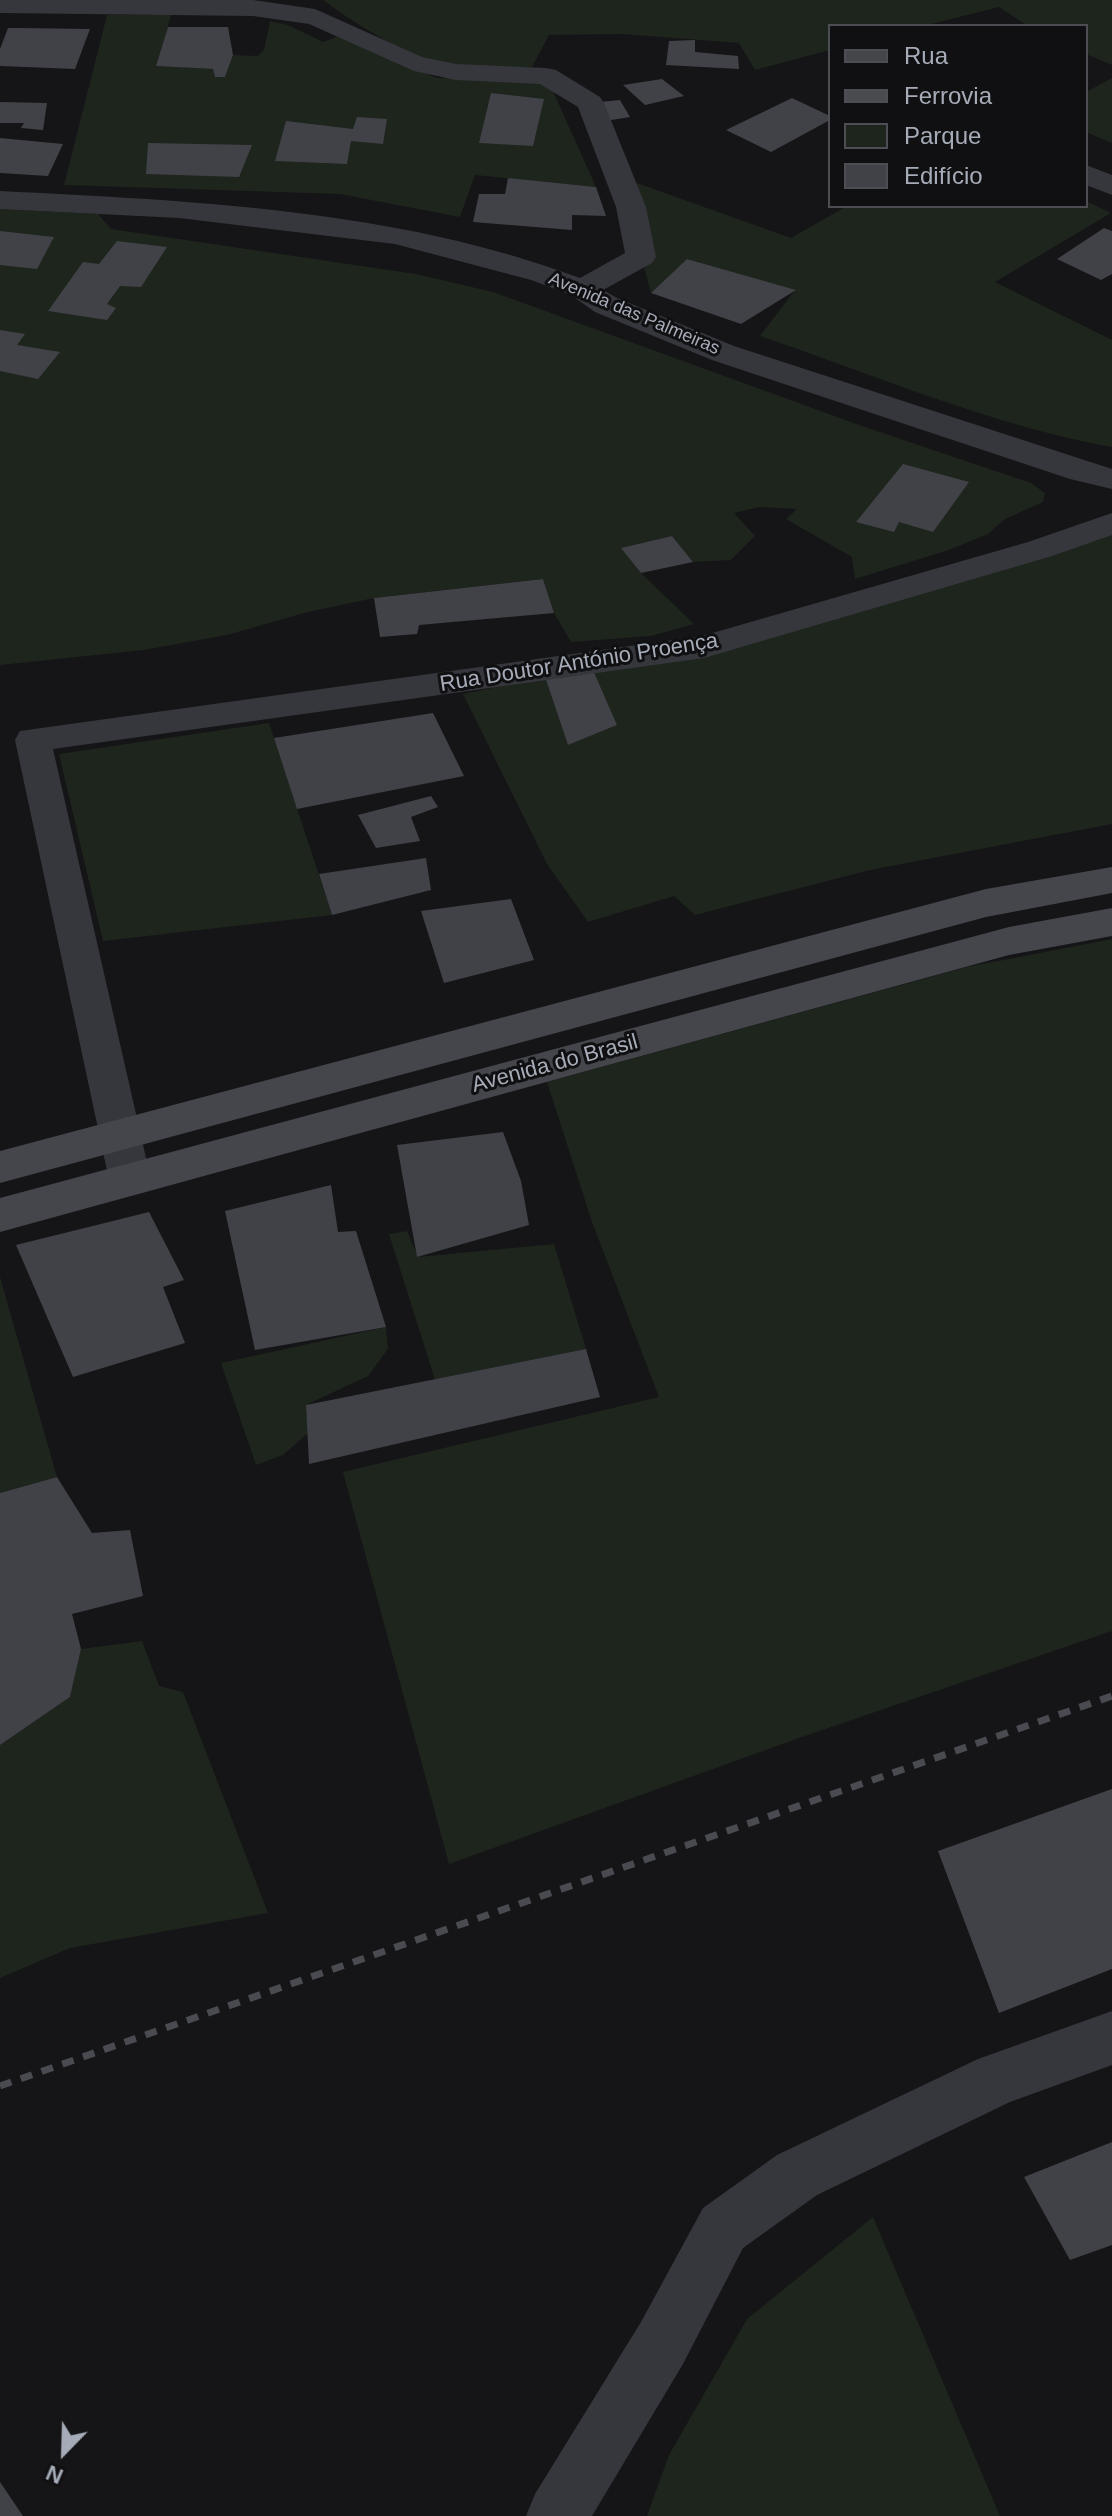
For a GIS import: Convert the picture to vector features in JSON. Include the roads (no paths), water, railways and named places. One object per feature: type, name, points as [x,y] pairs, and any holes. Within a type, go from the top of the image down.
[{"type":"main road","name":"Avenida do Brasil","points":[[0,1167],[986,903],[1112,880]]},
{"type":"main road","name":"Avenida do Brasil","points":[[0,1215],[1009,941],[1112,922]]},
{"type":"street","points":[[0,5],[310,8],[414,63],[456,72],[546,76],[590,103],[631,207],[641,257],[582,289]]},
{"type":"street","points":[[1088,175],[1112,186]]},
{"type":"street","name":"Avenida das Palmeiras","points":[[0,200],[179,209],[397,235],[542,274],[582,289],[606,305],[723,353],[1082,472],[1112,479]]},
{"type":"street","name":"Rua Doutor António Proença","points":[[130,1180],[121,1134],[17,743],[704,647],[1040,549],[1112,523]]},
{"type":"street","points":[[557,2516],[662,2343],[723,2228],[797,2175],[998,2079],[1112,2038]]},
{"type":"railway","points":[[0,2086],[1112,1696]]}]
